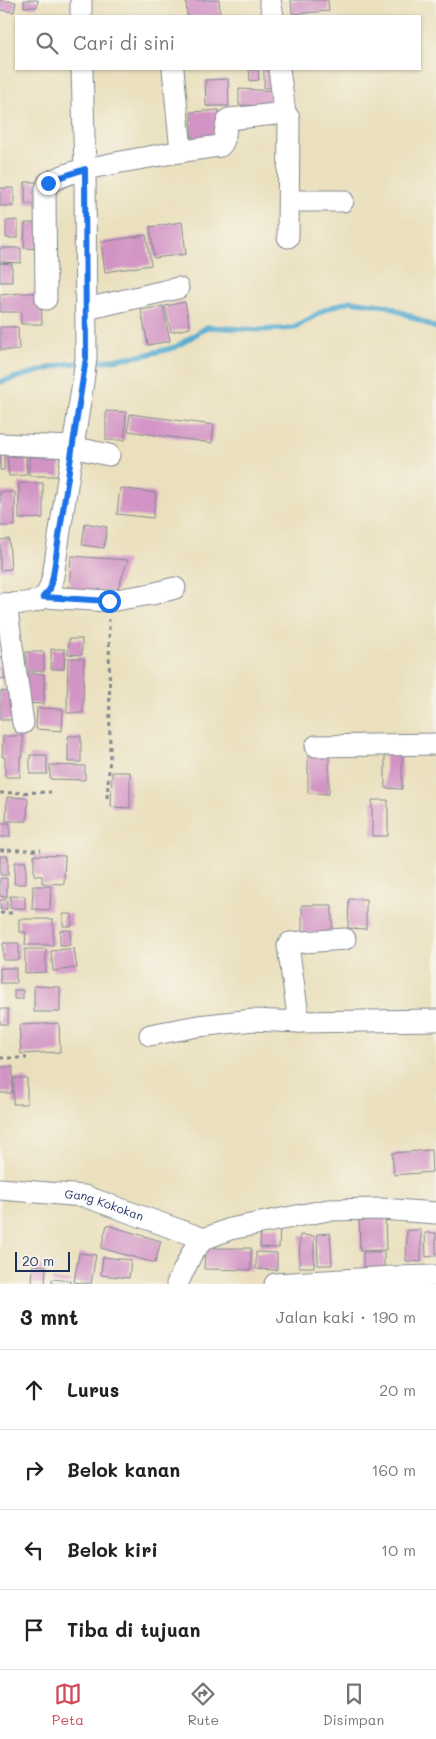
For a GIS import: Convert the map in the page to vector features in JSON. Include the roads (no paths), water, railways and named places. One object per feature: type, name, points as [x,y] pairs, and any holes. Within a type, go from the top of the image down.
[{"type":"street","points":[[80,15],[81,0]]},
{"type":"street","points":[[270,0],[273,15]]},
{"type":"street","points":[[43,597],[50,589],[53,576],[86,358],[85,169],[82,70]]},
{"type":"street","points":[[172,70],[181,151]]},
{"type":"street","points":[[279,70],[285,113],[289,118],[288,237]]},
{"type":"street","points":[[46,299],[45,192],[48,183],[85,169],[222,145],[226,124],[229,119],[285,113]]},
{"type":"street","points":[[289,201],[343,201]]},
{"type":"street","points":[[86,309],[178,288]]},
{"type":"street","points":[[0,444],[72,447],[109,455]]},
{"type":"street","points":[[23,723],[3,604],[26,603],[43,597],[109,601],[176,588]]},
{"type":"street","points":[[316,746],[436,744]]},
{"type":"street","points":[[299,1022],[288,946],[290,943],[345,940]]},
{"type":"street","points":[[150,1035],[198,1026],[253,1020],[299,1022],[436,1020]]},
{"type":"street","name":"Gang Kokokan","points":[[0,1189],[84,1196],[204,1239]]},
{"type":"street","points":[[177,1284],[193,1251],[204,1239],[230,1230],[328,1210],[381,1209],[436,1213]]},
{"type":"street","points":[[275,1284],[436,1276]]},
{"type":"waterway","points":[[90,363],[145,355],[176,347],[207,327],[261,330],[294,328],[326,309],[350,301],[388,306],[436,328]]},
{"type":"waterway","points":[[0,382],[65,364],[81,363]]}]
